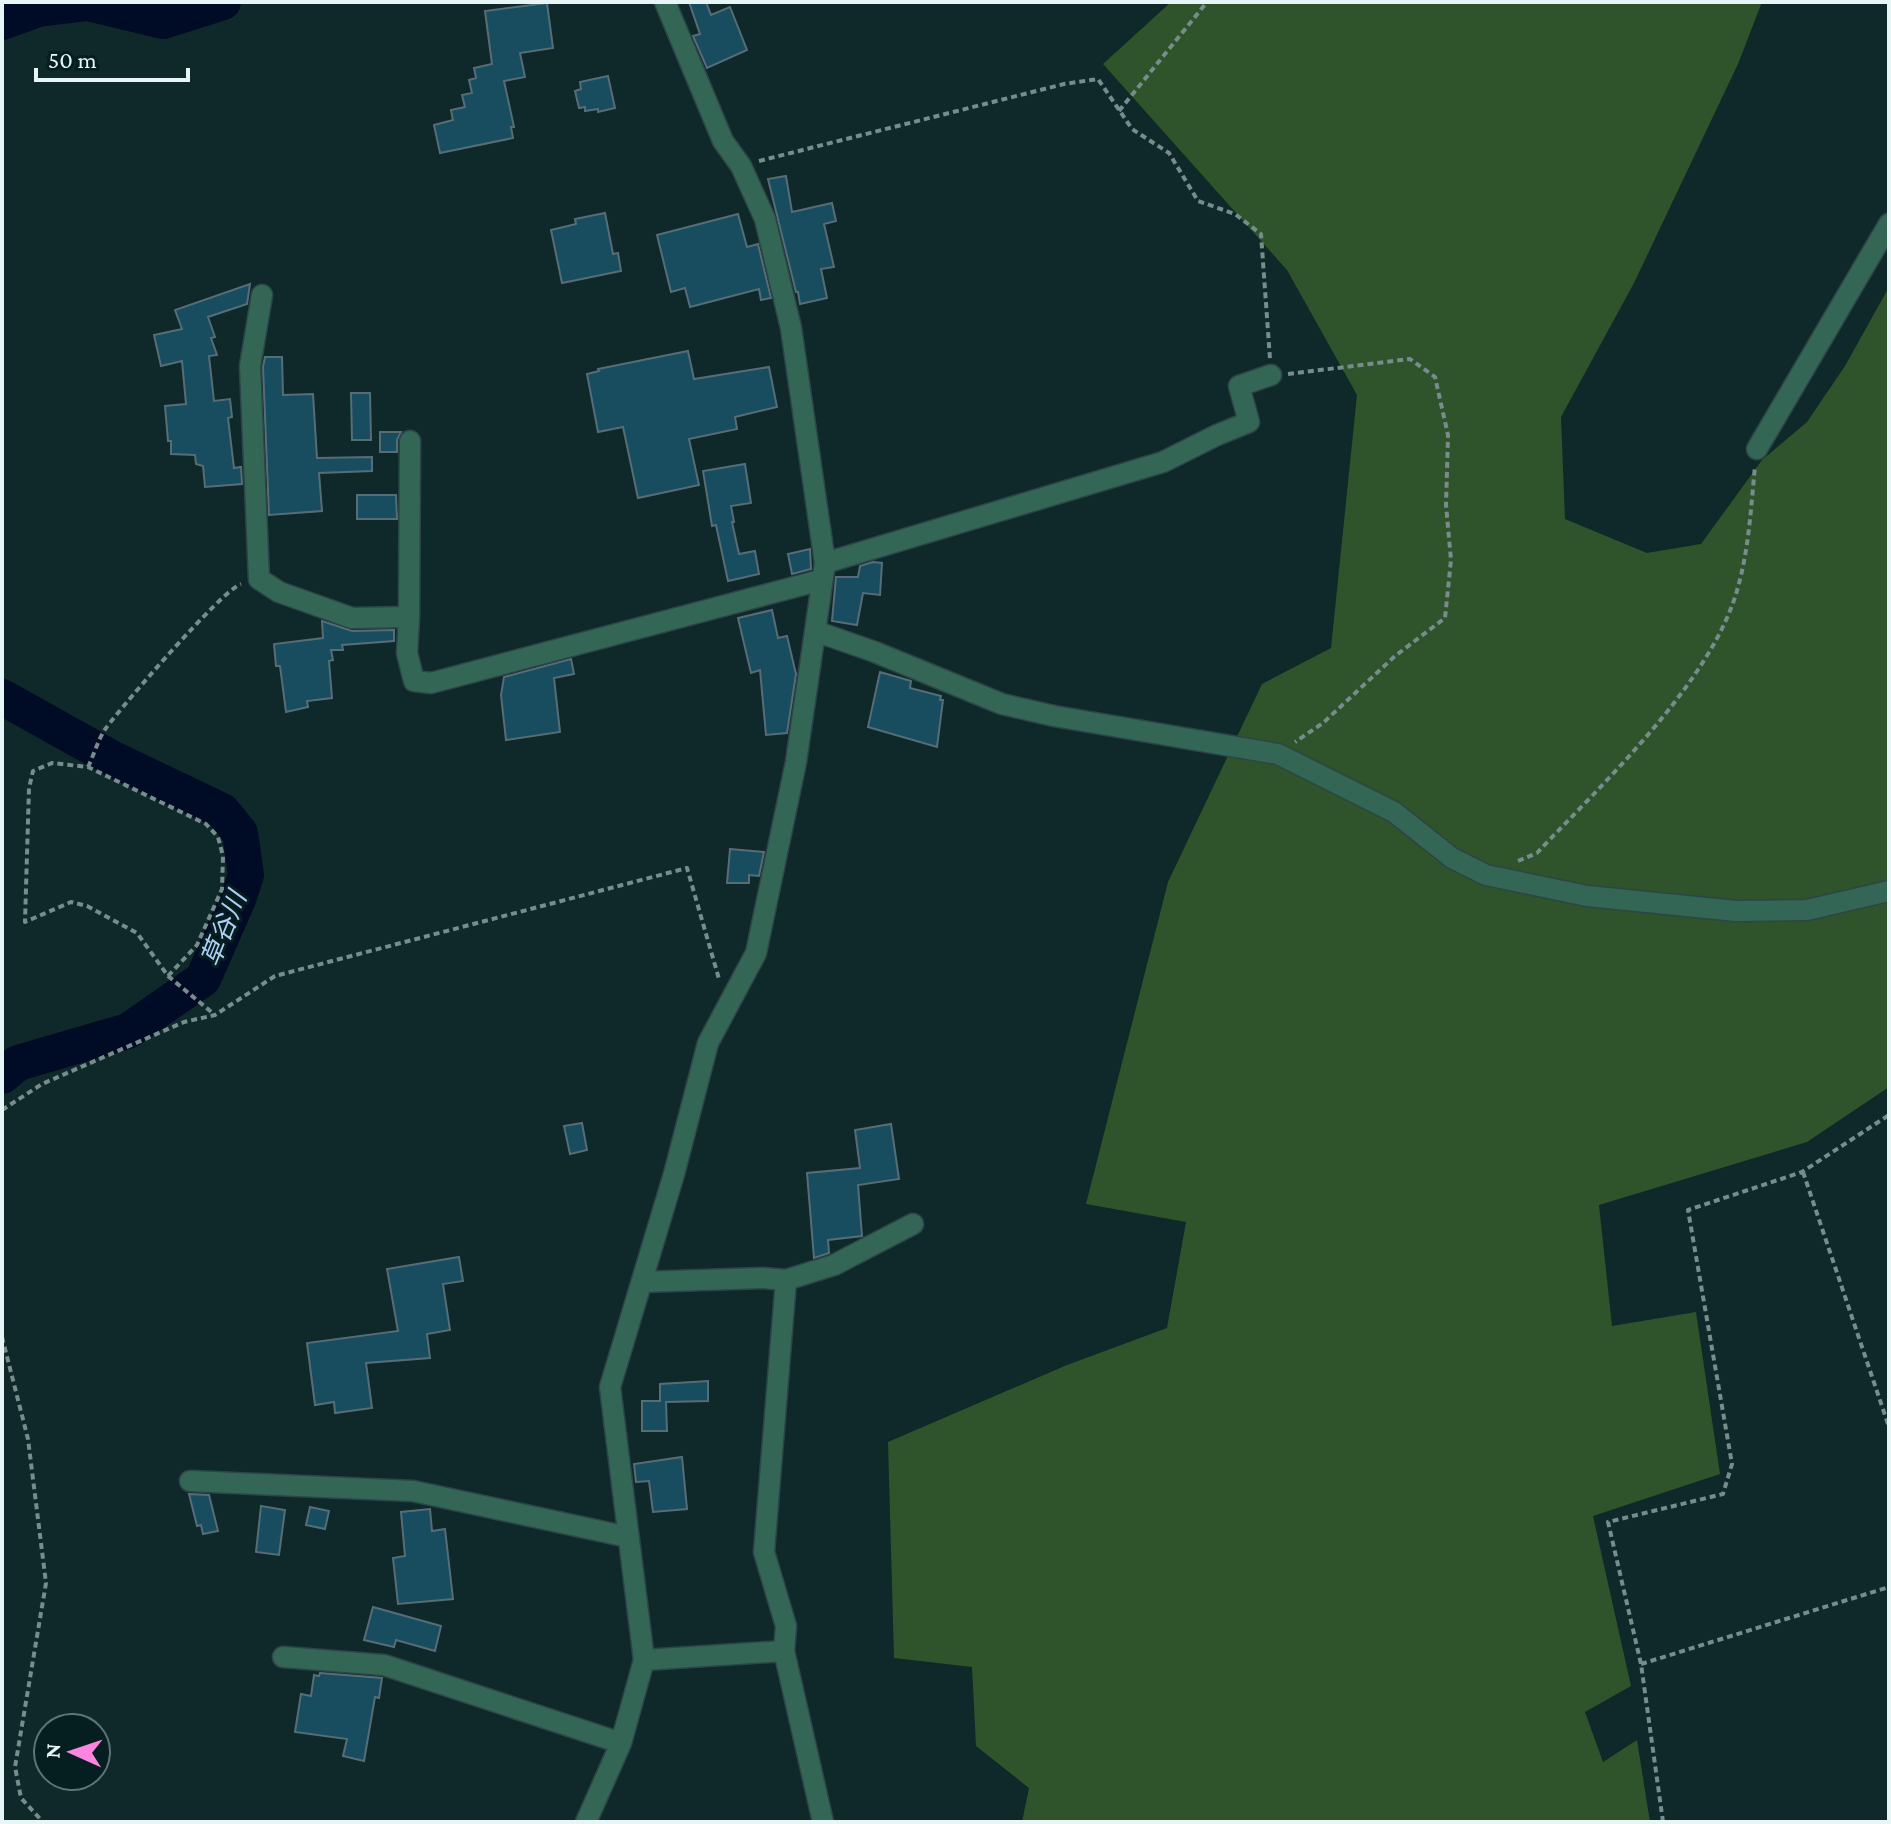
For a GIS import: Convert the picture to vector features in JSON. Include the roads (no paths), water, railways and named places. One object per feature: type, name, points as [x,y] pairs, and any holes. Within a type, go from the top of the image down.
[{"type":"street","points":[[586,1822],[621,1743],[644,1660],[610,1387],[674,1174],[708,1043],[756,953],[796,762],[823,571],[791,328],[765,219],[741,166],[723,141],[668,3]]},
{"type":"street","points":[[1757,449],[1889,224]]},
{"type":"street","points":[[262,295],[250,366],[259,579],[279,592],[352,618],[409,617]]},
{"type":"street","points":[[410,441],[407,653],[414,681],[431,683],[823,571],[1163,462],[1249,422],[1239,386],[1271,375]]},
{"type":"street","points":[[815,631],[1002,704],[1054,716],[1278,754],[1394,812],[1452,858],[1486,875],[1587,896],[1736,911],[1807,910],[1889,891]]},
{"type":"street","points":[[642,1282],[786,1280],[834,1265],[913,1224]]},
{"type":"street","points":[[786,1280],[764,1552],[786,1626],[784,1651],[823,1822]]},
{"type":"street","points":[[190,1481],[413,1491],[628,1537]]},
{"type":"street","points":[[644,1660],[784,1651]]},
{"type":"street","points":[[283,1657],[384,1665],[621,1743]]},
{"type":"waterway","name":"草谷川","points":[[2,22],[38,9],[88,3],[163,21],[223,2]]},
{"type":"waterway","name":"草谷川","points":[[2,697],[113,759],[222,811],[240,833],[246,875],[203,979],[128,1031],[18,1063],[2,1076]]}]
